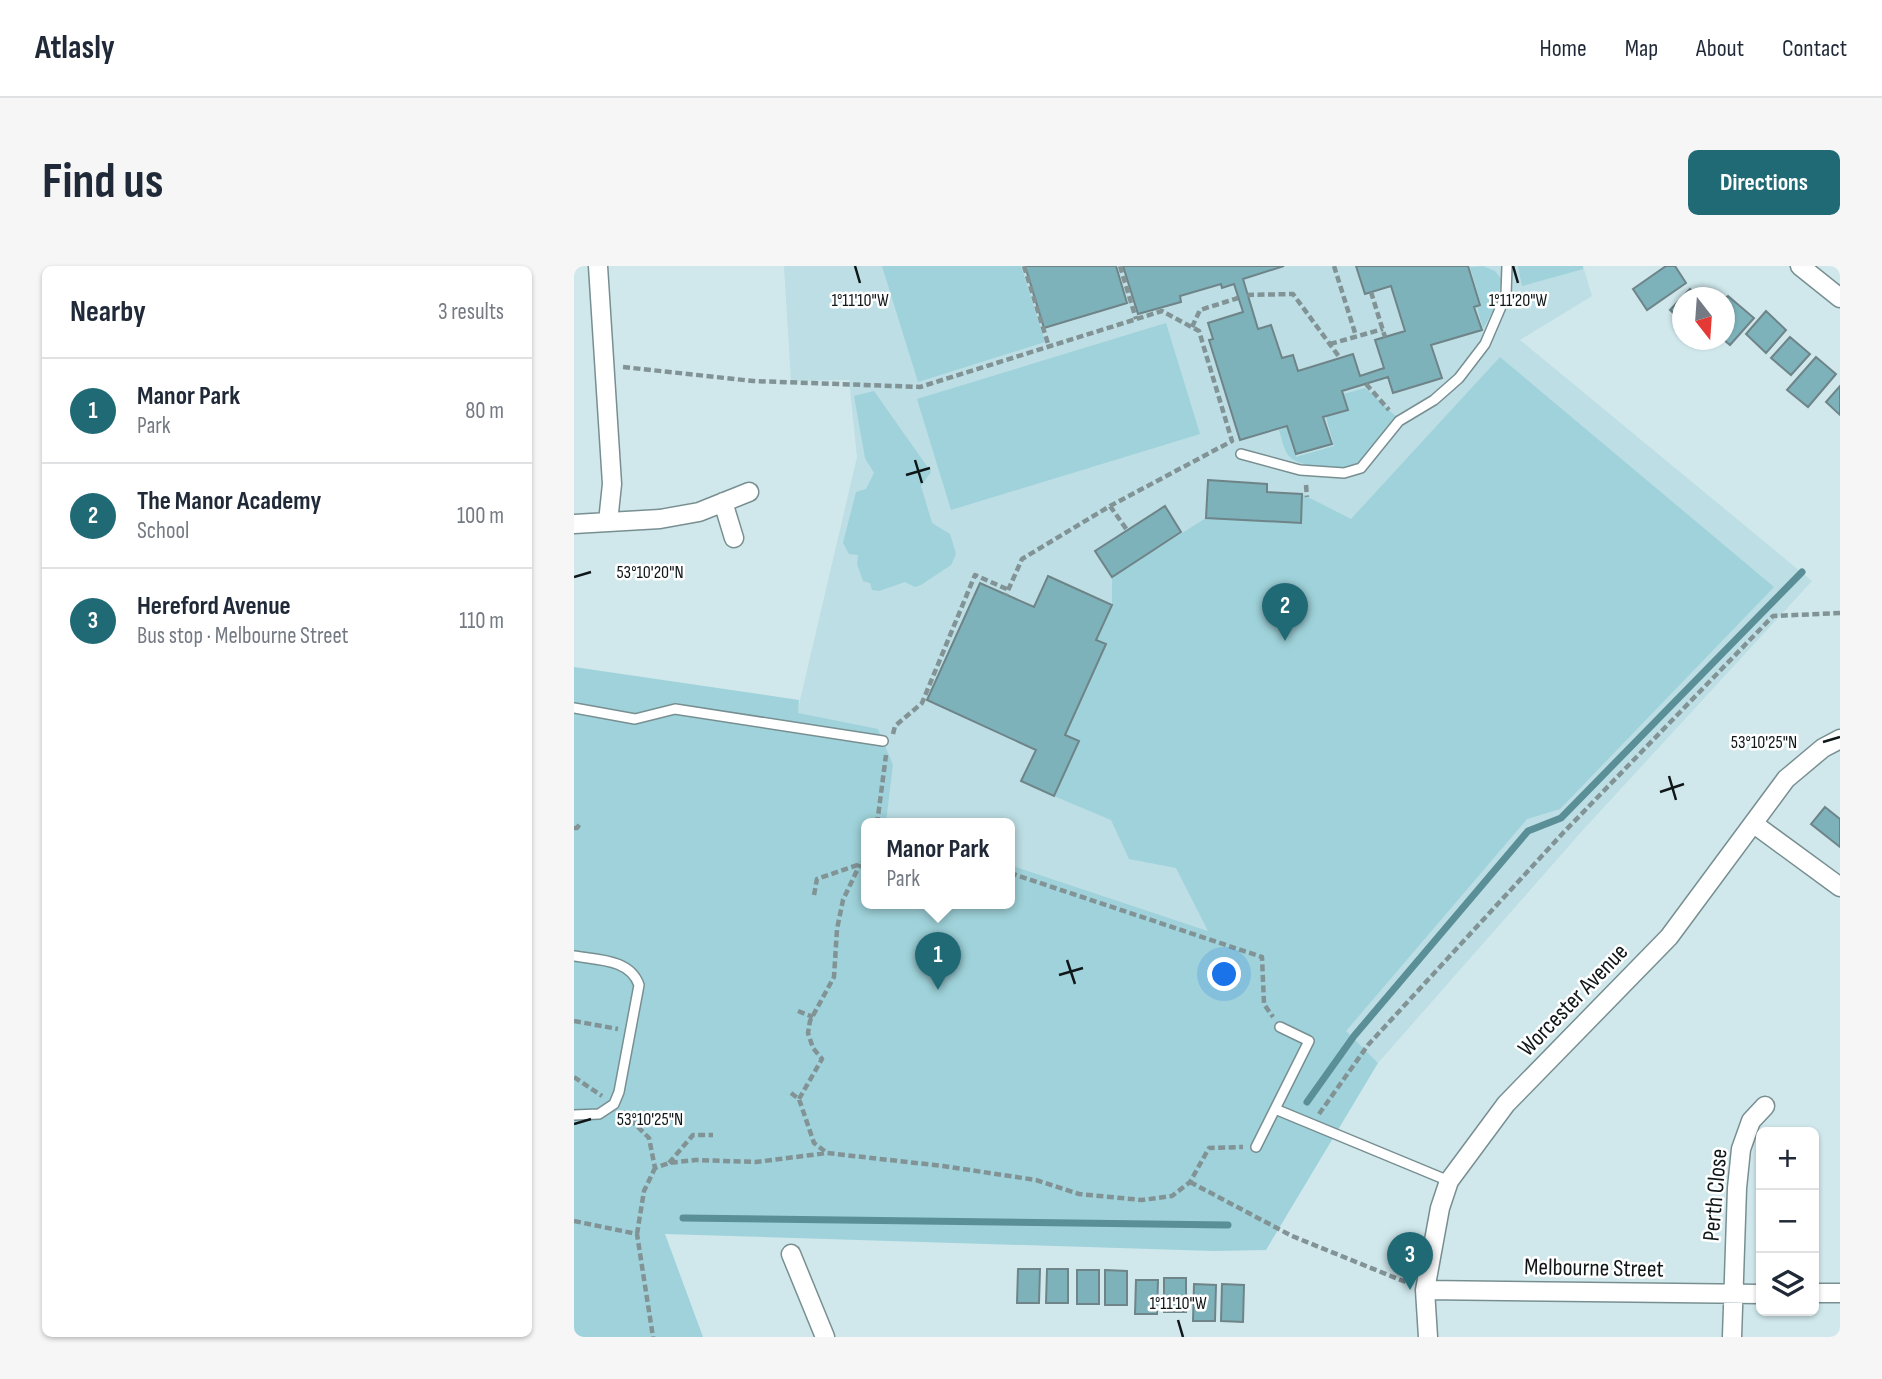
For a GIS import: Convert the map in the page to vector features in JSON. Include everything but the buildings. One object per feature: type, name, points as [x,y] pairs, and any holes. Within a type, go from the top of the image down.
[{"type":"street","points":[[598,266],[612,484],[608,522]]},
{"type":"street","points":[[1801,266],[1840,298]]},
{"type":"street","points":[[574,524],[660,519],[699,512],[749,492]]},
{"type":"street","points":[[723,502],[734,538]]},
{"type":"street","name":"Worcester Avenue","points":[[1428,1337],[1425,1290],[1440,1208],[1450,1181],[1506,1104],[1669,937],[1786,779],[1823,748],[1840,739]]},
{"type":"street","points":[[1754,824],[1840,887]]},
{"type":"street","name":"Perth Close","points":[[1732,1337],[1737,1188],[1741,1149],[1751,1121],[1765,1106]]},
{"type":"street","points":[[791,1254],[825,1337]]},
{"type":"street","name":"Melbourne Street","points":[[1425,1290],[1756,1294]]},
{"type":"street","points":[[1819,1293],[1840,1293]]},
{"type":"lane","points":[[1241,454],[1300,470],[1344,473],[1361,468],[1399,421],[1434,400],[1460,378],[1485,344],[1510,296],[1507,266]]},
{"type":"lane","points":[[574,708],[635,719],[675,709],[887,742]]},
{"type":"lane","points":[[574,956],[626,967],[636,975],[639,985],[614,1104],[599,1114],[574,1115]]},
{"type":"lane","points":[[1256,1147],[1309,1041],[1280,1027]]},
{"type":"lane","points":[[1275,1110],[1450,1181]]},
{"type":"path","points":[[1024,266],[1049,347]]},
{"type":"path","points":[[1120,266],[1136,319]]},
{"type":"path","points":[[1334,266],[1356,336]]},
{"type":"path","points":[[1371,292],[1385,337]]},
{"type":"path","points":[[1248,295],[1293,294],[1340,358]]},
{"type":"path","points":[[1192,327],[1200,310],[1238,298]]},
{"type":"path","points":[[604,365],[753,381],[920,387],[1162,311],[1199,331],[1233,441],[1110,506],[1022,559],[1007,593],[975,575],[922,703],[895,726],[887,742]]},
{"type":"path","points":[[1330,344],[1383,329]]},
{"type":"path","points":[[1366,384],[1399,421]]},
{"type":"path","points":[[1110,506],[1127,530]]},
{"type":"path","points":[[1310,1124],[1368,1045],[1563,833],[1773,616],[1840,613]]},
{"type":"path","points":[[878,818],[887,754]]},
{"type":"path","points":[[574,828],[581,822]]},
{"type":"path","points":[[814,895],[817,879],[860,864]]},
{"type":"path","points":[[799,1099],[822,1059],[813,1048],[808,1033],[813,1017],[834,977],[837,929],[843,900],[860,864]]},
{"type":"path","points":[[1015,875],[1262,957],[1264,1004],[1280,1027]]},
{"type":"path","points":[[798,1011],[813,1017]]},
{"type":"path","points":[[574,1021],[631,1031]]},
{"type":"path","points":[[574,1077],[614,1104],[649,1138],[655,1168],[644,1191],[637,1234],[653,1337]]},
{"type":"path","points":[[791,1093],[799,1099],[814,1143],[827,1153]]},
{"type":"path","points":[[669,1163],[694,1135],[713,1135]]},
{"type":"path","points":[[655,1168],[669,1163],[695,1160],[756,1162],[827,1153],[943,1166],[1036,1180],[1079,1194],[1142,1200],[1172,1196],[1191,1182],[1209,1148],[1256,1147]]},
{"type":"path","points":[[1191,1182],[1292,1236],[1425,1290]]},
{"type":"path","points":[[574,1221],[637,1234]]},
{"type":"shaded area","points":[[784,266],[1583,266],[1592,296],[1520,340],[1812,581],[1582,831],[1378,1063],[1256,947],[1015,867],[1015,818],[887,818],[893,765],[797,713],[857,457],[849,380],[791,381]]},
{"type":"shaded area","points":[[882,266],[1021,266],[1045,342],[918,382]]},
{"type":"shaded area","points":[[1483,266],[1495,271],[1502,280],[1495,307],[1483,329],[1477,307],[1481,305],[1470,267]]},
{"type":"shaded area","points":[[1518,266],[1583,266],[1583,269],[1522,286]]},
{"type":"shaded area","points":[[1166,323],[1200,434],[951,510],[917,399]]},
{"type":"shaded area","points":[[1500,357],[1774,587],[1560,809],[1527,819],[1346,1031],[1378,1063],[1266,1250],[1214,1251],[665,1234],[703,1337],[574,1337],[574,667],[799,700],[798,713],[878,729],[893,765],[887,818],[861,818],[861,909],[1015,909],[1015,867],[1208,931],[1176,868],[1129,859],[1111,820],[1054,796],[1079,742],[1065,735],[1106,645],[1096,640],[1112,605],[1112,577],[1206,518],[1300,523],[1302,494],[1351,519]]},
{"type":"shaded area","points":[[1365,388],[1402,422],[1372,455],[1363,462],[1347,467],[1313,466],[1289,456],[1279,430],[1287,427],[1296,457],[1334,446],[1326,417],[1348,411],[1344,394]]},
{"type":"shaded area","points":[[874,391],[931,472],[921,486],[932,523],[950,534],[956,554],[951,565],[915,587],[905,582],[879,591],[872,590],[870,583],[863,581],[857,564],[858,555],[849,554],[843,543],[856,492],[866,489],[874,473],[865,458],[854,396]]},
{"type":"waterway","points":[[1307,1102],[1354,1036],[1528,831],[1561,818],[1802,572]]},
{"type":"waterway","points":[[683,1218],[1228,1225]]},
{"type":"place","name":"The Manor Academy","points":[[1285,641]]},
{"type":"place","name":"Manor Park","points":[[938,990]]},
{"type":"place","name":"Hereford Avenue","points":[[1410,1290]]}]
